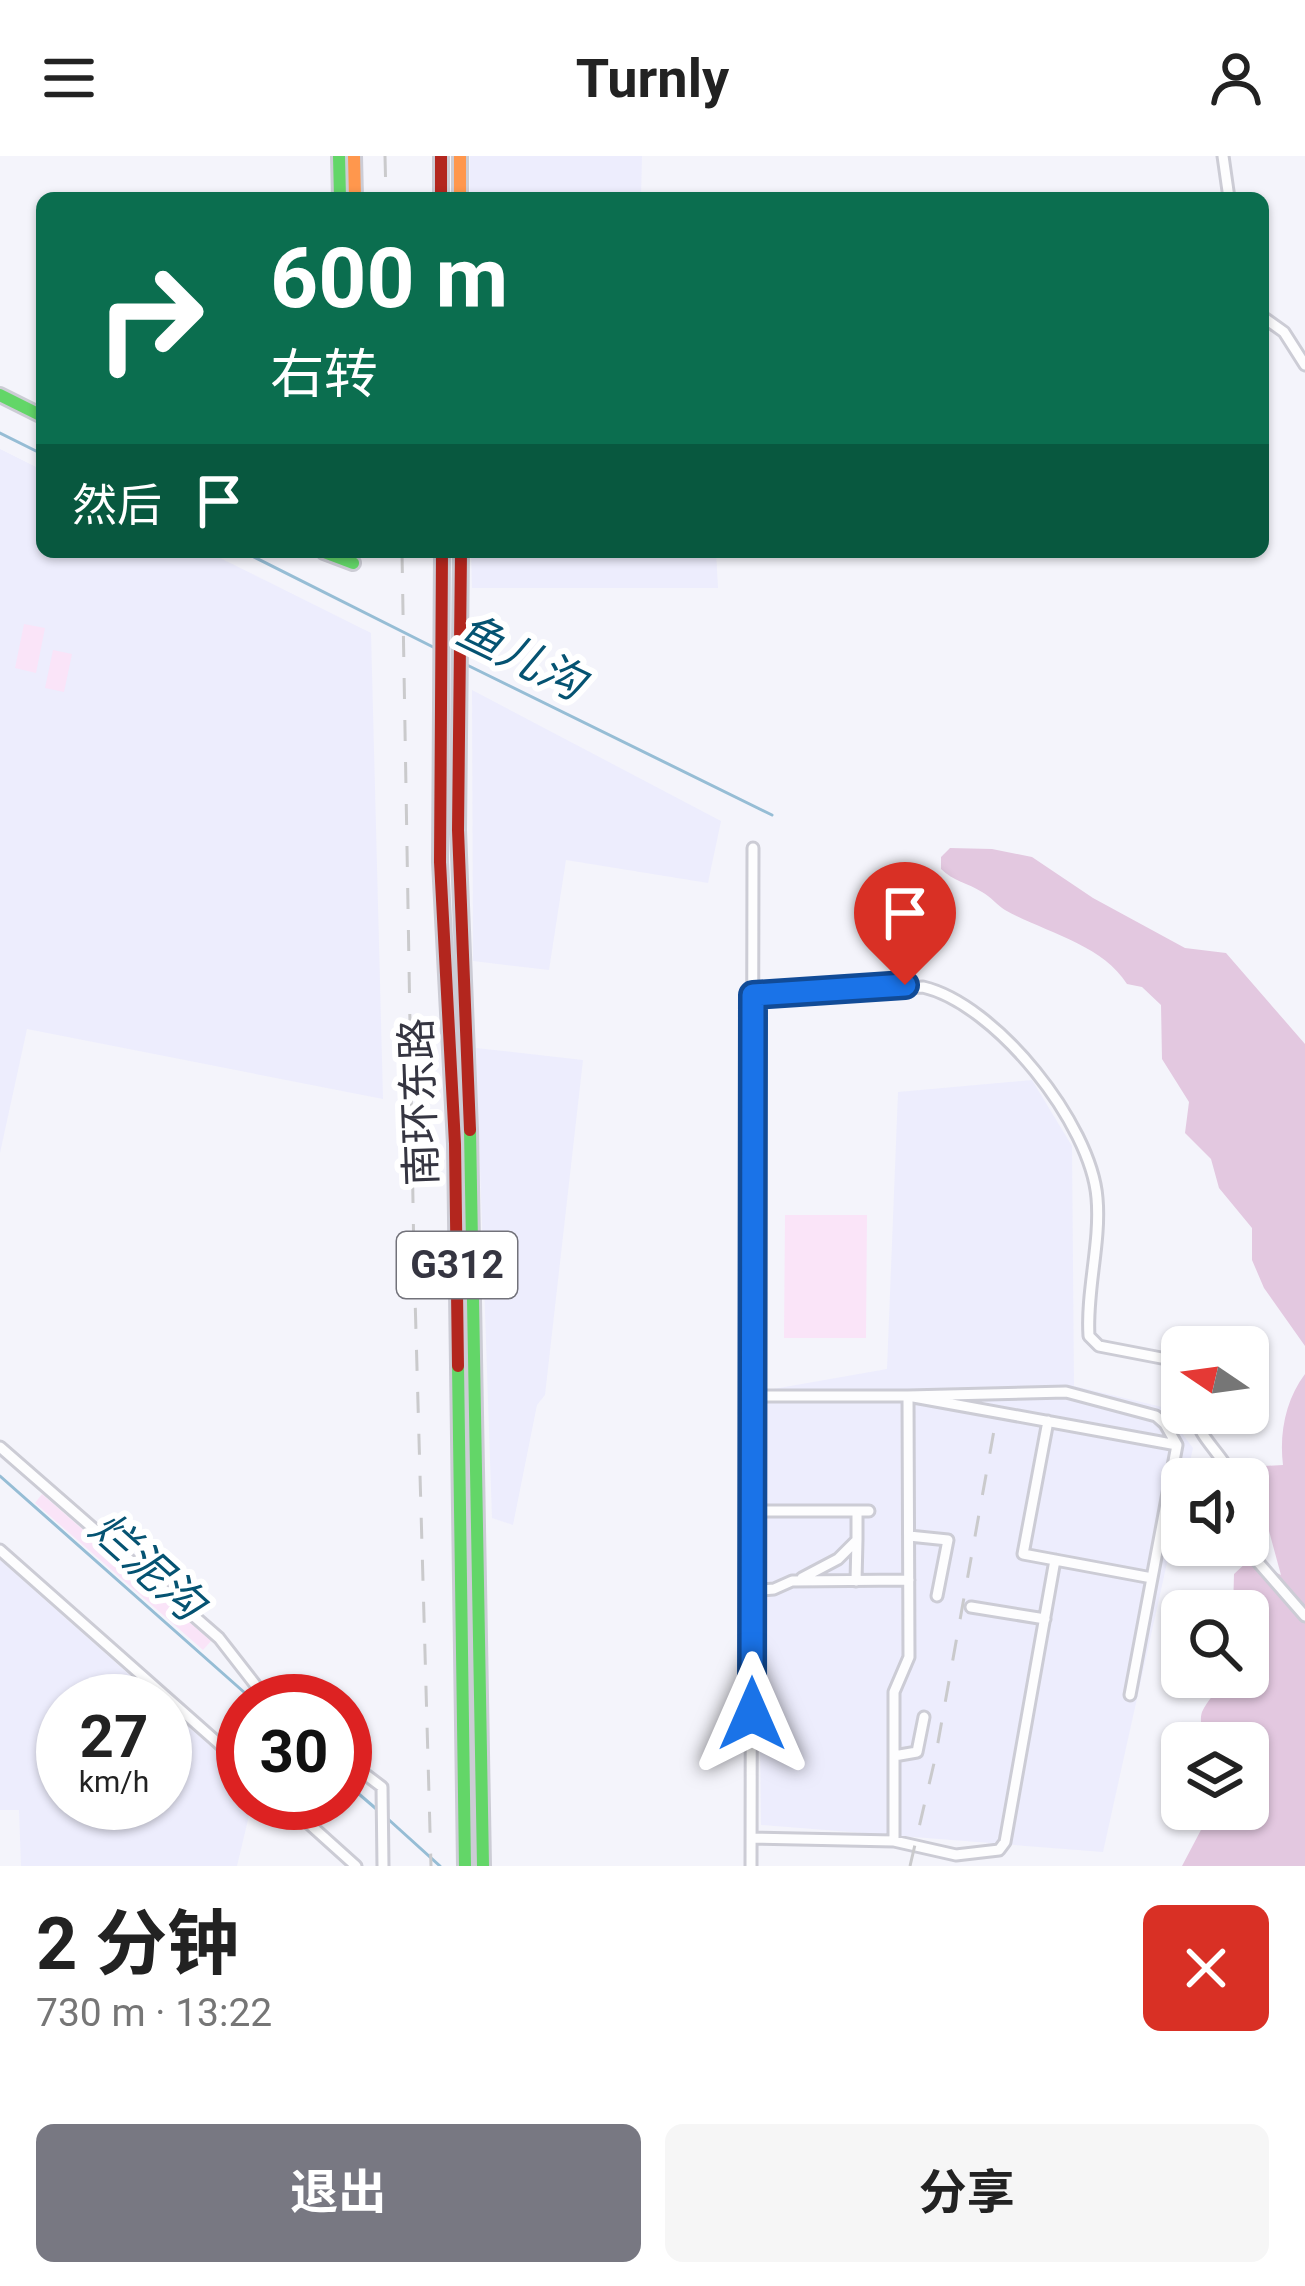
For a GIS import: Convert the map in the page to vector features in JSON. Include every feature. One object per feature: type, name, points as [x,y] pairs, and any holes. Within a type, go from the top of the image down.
[{"type":"main road","points":[[339,156],[340,192]]},
{"type":"main road","points":[[354,156],[355,192]]},
{"type":"main road","points":[[440,156],[441,192]]},
{"type":"main road","points":[[460,156],[460,192]]},
{"type":"main road","points":[[0,395],[36,413]]},
{"type":"main road","name":"南环东路","points":[[442,558],[440,862],[455,1144],[465,1866]]},
{"type":"main road","name":"南环东路","points":[[461,558],[459,861],[469,1066],[483,1866]]},
{"type":"main road","points":[[440,862],[459,861]]},
{"type":"street","points":[[1223,156],[1228,192]]},
{"type":"street","points":[[1269,321],[1284,332],[1305,365]]},
{"type":"street","points":[[752,1866],[753,848]]},
{"type":"street","points":[[753,995],[923,987],[940,991],[1007,1040],[1053,1090],[1090,1161],[1097,1199],[1089,1336],[1099,1346],[1161,1357]]},
{"type":"street","points":[[752,1396],[1066,1392],[1156,1416],[1177,1444],[1130,1695]]},
{"type":"street","points":[[908,1396],[1177,1444]]},
{"type":"street","points":[[894,1841],[895,1682],[909,1657],[908,1396]]},
{"type":"street","points":[[1048,1421],[1023,1554],[1152,1578]]},
{"type":"street","points":[[1200,1434],[1223,1458]]},
{"type":"street","points":[[0,1447],[219,1638],[247,1674]]},
{"type":"street","points":[[752,1511],[863,1511],[856,1581]]},
{"type":"street","points":[[909,1536],[948,1540],[937,1596]]},
{"type":"street","points":[[752,1591],[774,1589],[816,1573],[857,1540]]},
{"type":"street","points":[[0,1550],[216,1741]]},
{"type":"street","points":[[752,1838],[894,1841],[956,1855],[988,1854],[1003,1846],[1055,1560]]},
{"type":"street","points":[[1261,1566],[1305,1616]]},
{"type":"street","points":[[791,1581],[909,1580]]},
{"type":"street","points":[[970,1607],[1045,1619]]},
{"type":"street","points":[[894,1756],[911,1755],[919,1749],[924,1717]]},
{"type":"street","points":[[372,1779],[382,1787],[382,1866]]},
{"type":"street","points":[[316,1830],[356,1866]]},
{"type":"shaded area","points":[[470,156],[642,156],[641,192],[470,192]]},
{"type":"shaded area","points":[[0,449],[36,467],[36,558],[220,558],[371,633],[383,1099],[27,1029],[0,1153]]},
{"type":"shaded area","points":[[471,558],[716,558],[718,588],[472,588]]},
{"type":"shaded area","points":[[24,624],[45,628],[36,673],[15,668]]},
{"type":"shaded area","points":[[53,650],[72,654],[64,692],[45,688]]},
{"type":"shaded area","points":[[472,690],[721,821],[708,883],[566,860],[549,970],[473,961]]},
{"type":"shaded area","points":[[950,848],[1032,857],[1093,898],[1185,948],[1226,953],[1305,1044],[1305,1346],[1264,1288],[1252,1260],[1252,1228],[1219,1188],[1211,1159],[1185,1133],[1189,1102],[1162,1059],[1161,1005],[1142,987],[1127,984],[1088,949],[1005,910],[946,873],[941,857]]},
{"type":"shaded area","points":[[476,1048],[583,1060],[545,1395],[537,1405],[513,1525],[492,1518]]},
{"type":"shaded area","points":[[1032,1080],[1072,1146],[1074,1386],[1161,1407],[1161,1434],[1182,1434],[1193,1448],[1191,1458],[1161,1458],[1161,1566],[1166,1566],[1103,1852],[761,1825],[756,1392],[887,1369],[898,1092]]},
{"type":"shaded area","points":[[785,1215],[867,1215],[866,1338],[784,1338]]},
{"type":"shaded area","points":[[1305,1374],[1305,1866],[1182,1866],[1201,1830],[1269,1830],[1269,1722],[1201,1722],[1201,1716],[1211,1698],[1269,1698],[1269,1590],[1234,1590],[1234,1574],[1243,1566],[1262,1566],[1281,1575],[1269,1531],[1269,1466],[1283,1465],[1285,1417]]},
{"type":"shaded area","points":[[42,1494],[211,1641],[203,1650],[35,1503]]},
{"type":"shaded area","points":[[0,1560],[129,1674],[36,1674],[36,1830],[192,1830],[192,1730],[216,1751],[216,1830],[246,1830],[237,1866],[21,1866],[19,1810],[0,1810]]},
{"type":"waterway","name":"鱼儿沟","points":[[0,433],[36,451]]},
{"type":"waterway","name":"鱼儿沟","points":[[256,558],[437,649]]},
{"type":"waterway","name":"鱼儿沟","points":[[467,665],[772,815]]},
{"type":"waterway","name":"烂泥沟","points":[[0,1476],[224,1674]]},
{"type":"waterway","name":"烂泥沟","points":[[372,1805],[381,1813]]},
{"type":"waterway","name":"烂泥沟","points":[[388,1819],[440,1866]]},
{"type":"railway","points":[[385,156],[386,192]]},
{"type":"railway","points":[[402,558],[414,1261],[431,1866]]},
{"type":"railway","points":[[910,1866],[935,1759],[995,1425]]},
{"type":"traffic: fast","points":[[339,156],[340,192]]},
{"type":"traffic: fast","points":[[0,395],[36,413]]},
{"type":"traffic: fast","points":[[340,558],[353,563]]},
{"type":"traffic: fast","points":[[470,1130],[483,1866]]},
{"type":"traffic: fast","points":[[458,1366],[465,1866]]},
{"type":"traffic: slow","points":[[354,156],[355,192]]},
{"type":"traffic: slow","points":[[460,156],[460,192]]},
{"type":"traffic: jam","points":[[441,156],[441,192]]},
{"type":"traffic: jam","points":[[442,558],[440,862],[455,1144],[458,1366]]},
{"type":"traffic: jam","points":[[461,558],[458,830],[470,1130]]},
{"type":"route","points":[[752,1714],[753,995],[905,985]]}]
